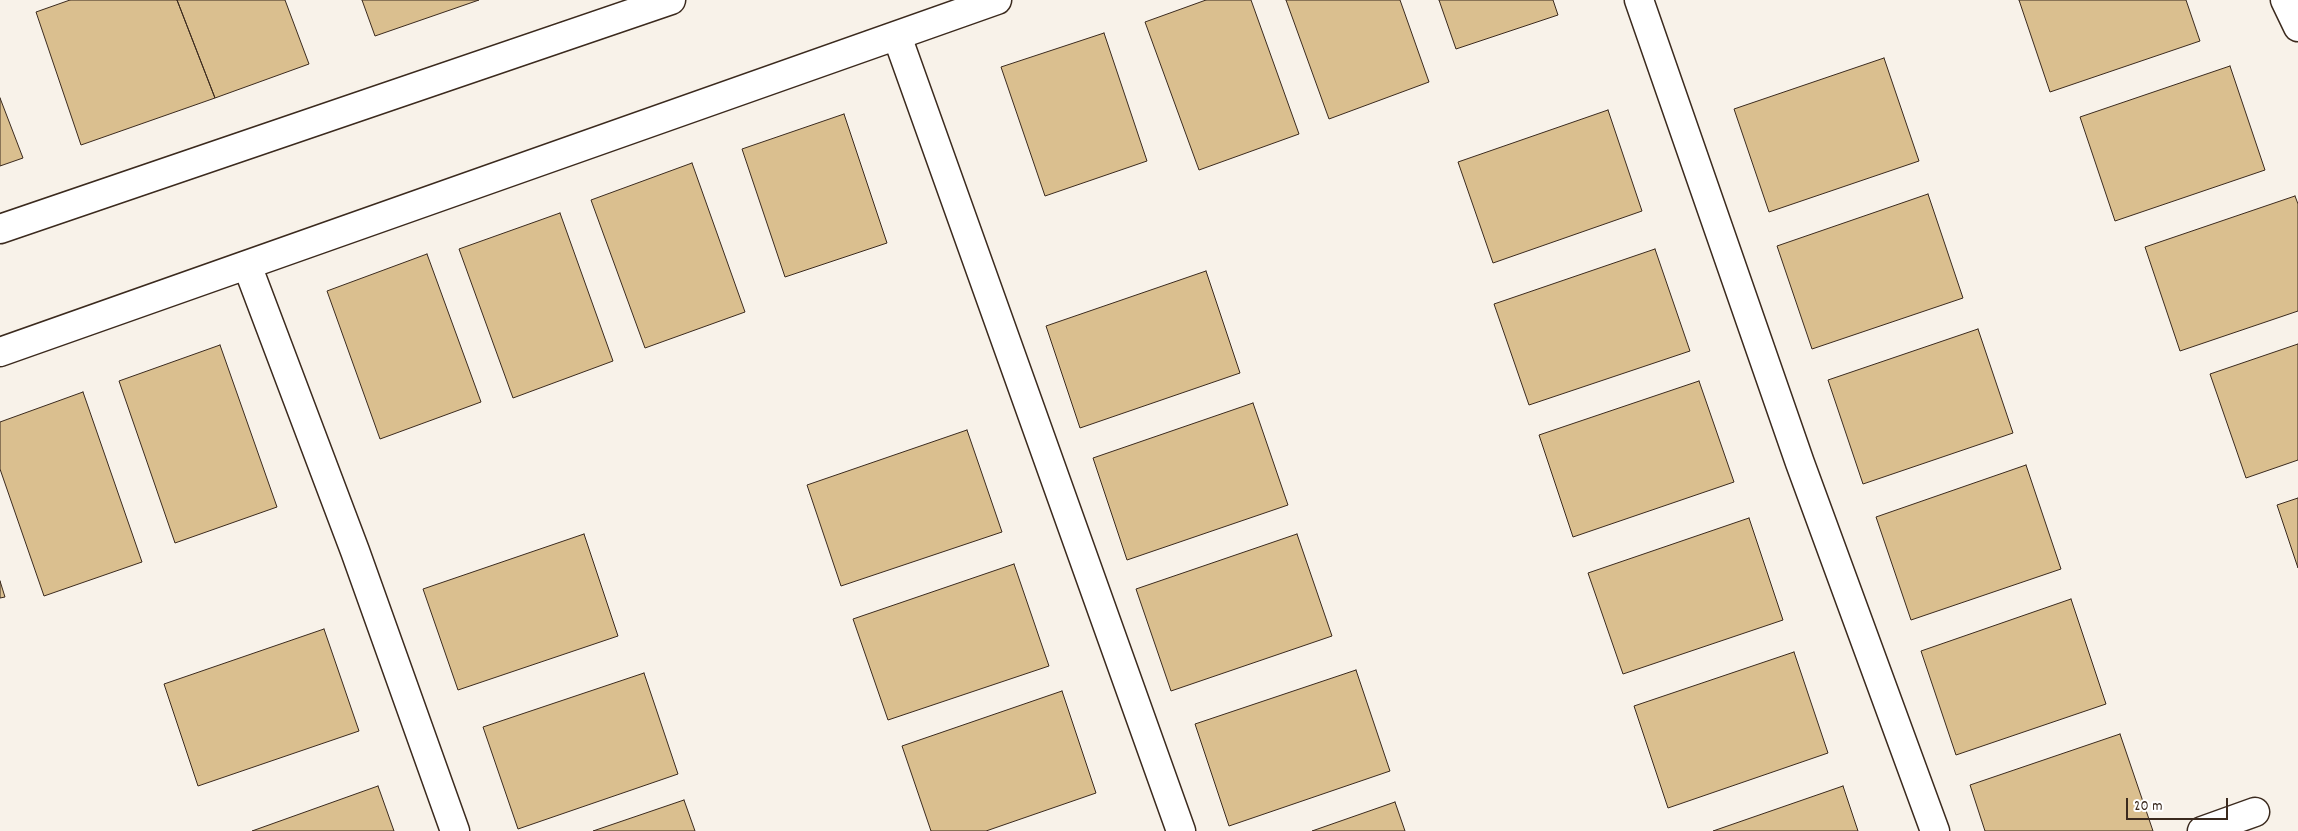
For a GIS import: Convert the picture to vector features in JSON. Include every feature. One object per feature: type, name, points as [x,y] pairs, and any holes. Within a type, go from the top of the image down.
[{"type":"street","points":[[0,229],[671,0]]},
{"type":"street","points":[[0,352],[997,0]]},
{"type":"street","points":[[1638,0],[1797,454],[1934,831]]},
{"type":"street","points":[[2284,0],[2298,27]]},
{"type":"street","points":[[897,36],[1181,831]]},
{"type":"street","points":[[247,265],[351,542],[455,831]]},
{"type":"street","points":[[2202,831],[2254,812]]},
{"type":"building","points":[[70,0],[177,0],[215,98],[81,145],[36,12]]},
{"type":"building","points":[[177,0],[285,0],[309,64],[215,98]]},
{"type":"building","points":[[362,0],[479,0],[375,36]]},
{"type":"building","points":[[1206,0],[1251,0],[1299,134],[1199,170],[1145,22]]},
{"type":"building","points":[[1286,0],[1400,0],[1429,82],[1329,119]]},
{"type":"building","points":[[1439,0],[1553,0],[1558,15],[1456,49]]},
{"type":"building","points":[[2019,0],[2186,0],[2200,41],[2050,92]]},
{"type":"building","points":[[1104,33],[1147,161],[1045,196],[1001,67]]},
{"type":"building","points":[[1884,58],[1919,161],[1769,212],[1734,109]]},
{"type":"building","points":[[2230,66],[2265,170],[2115,221],[2080,117]]},
{"type":"building","points":[[0,98],[23,158],[0,166]]},
{"type":"building","points":[[1608,110],[1642,211],[1493,263],[1458,162]]},
{"type":"building","points":[[844,114],[887,243],[785,277],[742,149]]},
{"type":"building","points":[[692,163],[745,312],[645,348],[591,200]]},
{"type":"building","points":[[1928,194],[1963,298],[1812,349],[1777,246]]},
{"type":"building","points":[[2295,196],[2298,204],[2298,311],[2180,351],[2145,247]]},
{"type":"building","points":[[560,213],[613,361],[513,398],[459,249]]},
{"type":"building","points":[[1655,249],[1690,351],[1529,405],[1494,304]]},
{"type":"building","points":[[427,254],[481,402],[380,439],[327,291]]},
{"type":"building","points":[[1206,271],[1240,373],[1080,428],[1046,326]]},
{"type":"building","points":[[1978,329],[2013,433],[1863,484],[1828,380]]},
{"type":"building","points":[[2298,344],[2298,460],[2246,478],[2210,374]]},
{"type":"building","points":[[220,345],[277,507],[175,543],[119,381]]},
{"type":"building","points":[[1699,381],[1734,482],[1573,537],[1539,435]]},
{"type":"building","points":[[83,392],[142,562],[44,596],[0,469],[0,422]]},
{"type":"building","points":[[1253,403],[1288,505],[1127,560],[1093,458]]},
{"type":"building","points":[[967,430],[1002,532],[841,586],[807,485]]},
{"type":"building","points":[[2026,465],[2061,569],[1911,620],[1876,517]]},
{"type":"building","points":[[2298,498],[2298,568],[2277,505]]},
{"type":"building","points":[[1749,518],[1783,620],[1623,674],[1588,573]]},
{"type":"building","points":[[584,534],[618,636],[458,690],[423,589]]},
{"type":"building","points":[[1297,534],[1332,636],[1171,691],[1136,589]]},
{"type":"building","points":[[1014,564],[1049,666],[888,720],[853,619]]},
{"type":"building","points":[[0,581],[5,597],[0,598]]},
{"type":"building","points":[[2071,599],[2106,704],[1956,755],[1921,651]]},
{"type":"building","points":[[324,629],[359,731],[198,786],[164,684]]},
{"type":"building","points":[[1794,652],[1828,753],[1668,808],[1634,706]]},
{"type":"building","points":[[1356,670],[1390,771],[1229,826],[1195,724]]},
{"type":"building","points":[[644,673],[678,774],[518,829],[483,727]]},
{"type":"building","points":[[1062,691],[1096,793],[986,831],[931,831],[902,746]]},
{"type":"building","points":[[2120,734],[2153,831],[1985,831],[1970,785]]},
{"type":"building","points":[[378,786],[394,831],[252,831]]},
{"type":"building","points":[[1843,786],[1858,831],[1713,831]]},
{"type":"building","points":[[684,800],[695,831],[593,831]]},
{"type":"building","points":[[1395,802],[1405,831],[1312,831]]}]
